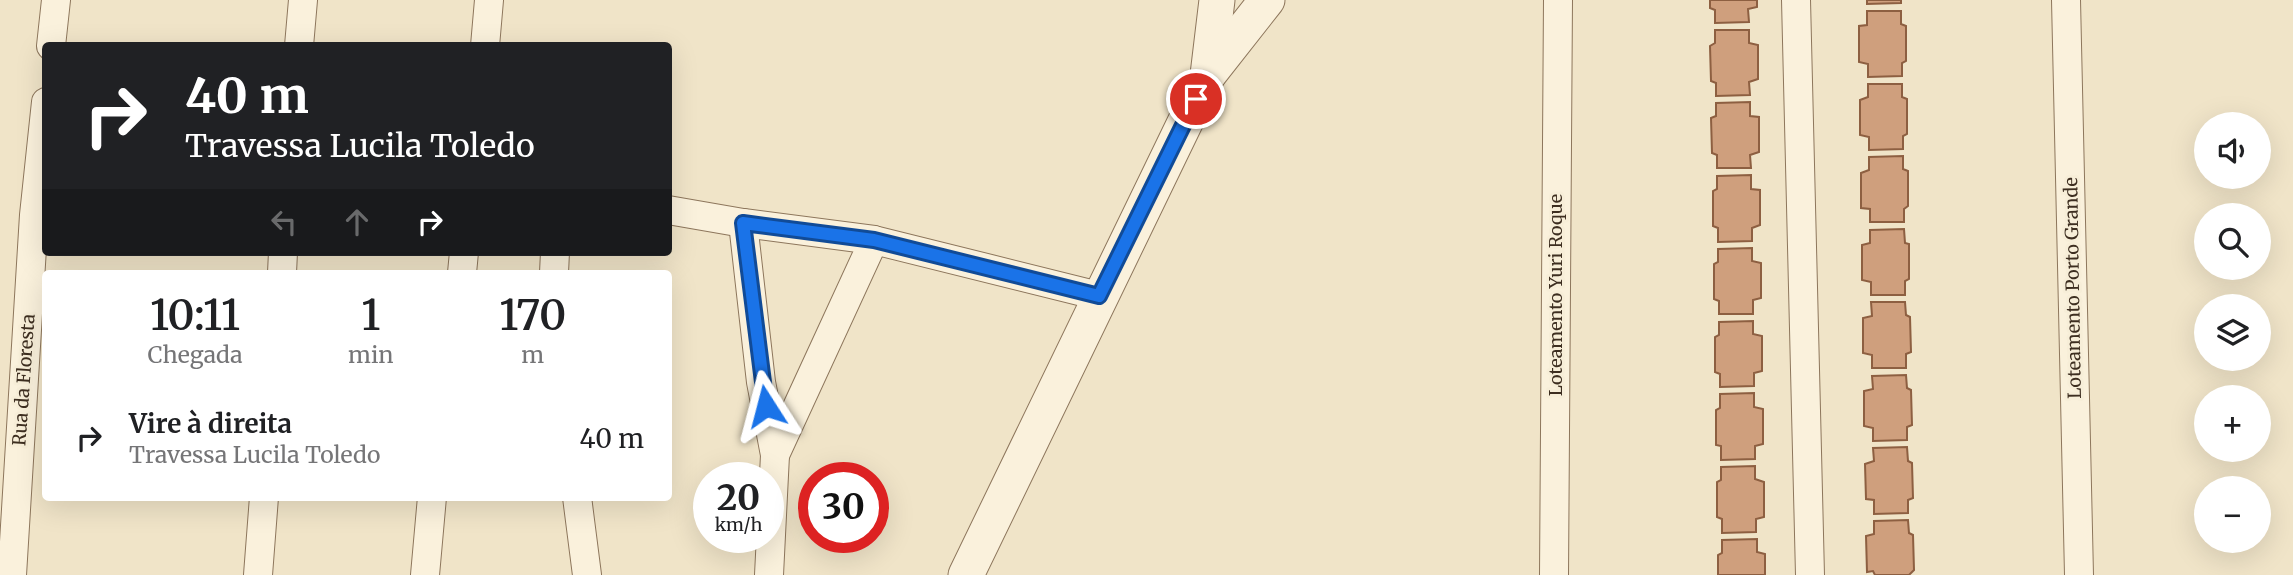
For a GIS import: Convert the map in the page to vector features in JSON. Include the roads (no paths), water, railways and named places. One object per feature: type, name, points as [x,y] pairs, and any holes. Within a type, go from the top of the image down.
[{"type":"street","points":[[51,42],[56,0]]},
{"type":"street","points":[[299,42],[303,0]]},
{"type":"street","points":[[485,42],[489,0]]},
{"type":"street","points":[[1208,75],[1217,0]]},
{"type":"street","points":[[966,575],[1208,75],[1267,0]]},
{"type":"street","points":[[1796,0],[1810,575]]},
{"type":"street","name":"Loteamento Porto Grande","points":[[2066,0],[2080,575]]},
{"type":"street","name":"Loteamento Yuri Roque","points":[[1555,575],[1558,8]]},
{"type":"street","name":"Rua da Floresta","points":[[12,575],[34,215],[42,140]]},
{"type":"street","points":[[672,211],[874,240],[1099,296]]},
{"type":"street","points":[[743,223],[761,382],[775,455],[769,575]]},
{"type":"street","points":[[775,455],[874,240]]},
{"type":"street","points":[[258,575],[264,501]]},
{"type":"street","points":[[425,575],[432,501]]},
{"type":"street","points":[[578,501],[587,575]]}]
